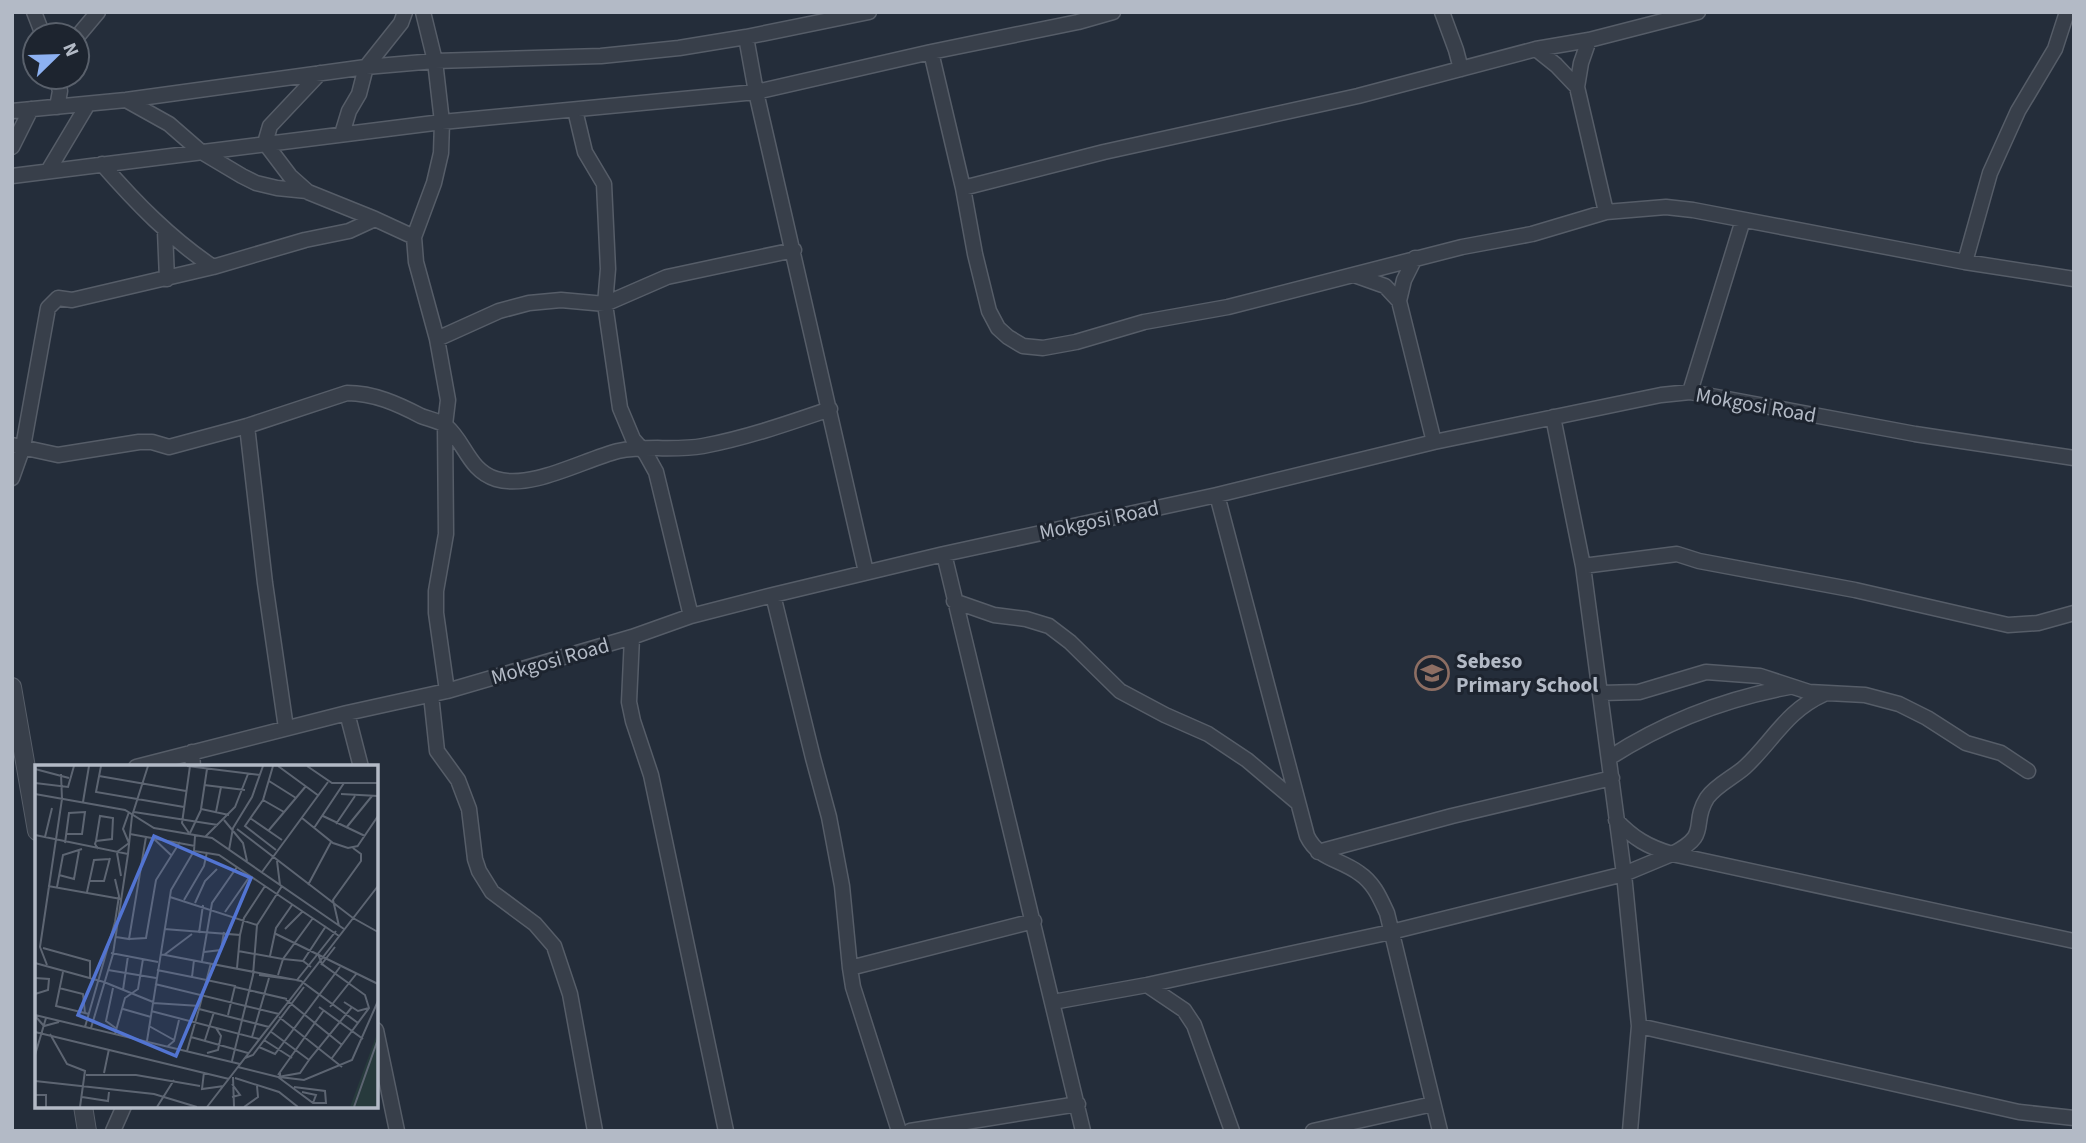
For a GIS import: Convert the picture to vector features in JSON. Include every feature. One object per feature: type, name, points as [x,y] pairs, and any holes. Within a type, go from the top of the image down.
[{"type":"street","points":[[342,134],[349,111],[359,94],[366,66],[401,23],[405,12]]},
{"type":"street","points":[[423,12],[435,61],[442,122],[441,153],[414,237],[416,262],[437,339],[448,400],[445,425],[446,534],[436,591],[436,612],[447,691]]},
{"type":"street","points":[[12,111],[126,100],[366,66],[601,56],[679,48],[869,12]]},
{"type":"street","points":[[12,176],[442,122],[756,92],[1078,22],[1113,12]]},
{"type":"street","points":[[1442,12],[1461,69]]},
{"type":"street","points":[[962,188],[1117,149],[1358,96],[1536,49],[1590,40],[1698,12]]},
{"type":"street","points":[[2069,12],[2074,24]]},
{"type":"street","points":[[1965,262],[1990,173],[2018,111],[2055,49],[2069,12]]},
{"type":"street","points":[[746,37],[756,92],[866,572]]},
{"type":"street","points":[[1590,40],[1581,63],[1577,88],[1606,212]]},
{"type":"street","points":[[1536,49],[1556,65],[1577,88]]},
{"type":"street","points":[[931,52],[989,311],[998,328],[1023,346],[1043,348],[1076,342],[1144,322],[1228,307],[1415,258],[1531,234],[1606,212],[1666,207],[1965,262],[2074,279]]},
{"type":"street","points":[[265,143],[271,126],[320,73]]},
{"type":"street","points":[[57,107],[60,91]]},
{"type":"street","points":[[126,100],[169,124],[200,151],[256,183],[309,191],[414,237]]},
{"type":"street","points":[[48,171],[88,104]]},
{"type":"street","points":[[12,147],[30,109]]},
{"type":"street","points":[[575,110],[585,152],[604,184],[608,269],[605,304],[621,408],[625,424],[656,472],[691,616]]},
{"type":"street","points":[[265,143],[290,176],[309,191]]},
{"type":"street","points":[[102,164],[165,230],[213,267]]},
{"type":"street","points":[[12,478],[48,308],[58,298],[72,300],[167,279],[305,240],[349,231],[376,219]]},
{"type":"street","points":[[1690,392],[1743,220]]},
{"type":"street","points":[[165,230],[167,279]]},
{"type":"street","points":[[437,339],[499,311],[529,303],[561,300],[605,304],[677,274],[794,250]]},
{"type":"street","points":[[1415,258],[1404,280],[1399,301],[1434,442]]},
{"type":"street","points":[[1354,275],[1385,286],[1399,301]]},
{"type":"street","name":"Mokgosi Road","points":[[150,765],[192,759],[286,727],[447,691],[632,637],[691,616],[866,572],[1217,495],[1434,442],[1631,400],[1690,392],[1915,434],[2074,458]]},
{"type":"street","points":[[18,446],[58,456],[139,442],[152,442],[169,447],[347,393],[372,394],[445,425],[478,469],[492,478],[508,482],[524,480],[640,447],[700,446],[830,409]]},
{"type":"street","points":[[1553,417],[1583,566],[1624,874],[1639,1026],[1630,1131]]},
{"type":"street","points":[[247,425],[265,583],[286,727]]},
{"type":"street","points":[[1217,495],[1307,836],[1318,852],[1361,874],[1377,890],[1387,913],[1440,1131]]},
{"type":"street","points":[[944,554],[1083,1131]]},
{"type":"street","points":[[1583,566],[1677,554],[1699,561],[1855,590],[2008,625],[2038,623],[2074,614]]},
{"type":"street","points":[[773,595],[830,817],[842,886],[853,987],[899,1131]]},
{"type":"street","points":[[954,601],[995,615],[1026,619],[1049,626],[1070,642],[1120,691],[1208,734],[1247,760],[1298,803]]},
{"type":"street","points":[[632,637],[629,678],[631,712],[651,775],[726,1131]]},
{"type":"street","points":[[1601,693],[1639,692],[1706,672],[1760,676],[1824,694],[1865,695],[1899,704],[1966,743],[2001,753],[2028,771]]},
{"type":"street","points":[[1609,758],[1635,740],[1710,708],[1790,686]]},
{"type":"street","points":[[12,687],[34,794]]},
{"type":"street","points":[[1053,1002],[1147,985],[1391,932],[1624,874],[1672,854],[1693,841],[1700,829],[1707,798],[1745,767],[1795,710],[1824,694]]},
{"type":"street","points":[[431,695],[437,751],[458,780],[469,809],[479,871],[492,892],[535,924],[554,946],[570,994],[595,1131]]},
{"type":"street","points":[[347,713],[360,765]]},
{"type":"street","points":[[1318,852],[1452,816],[1612,778]]},
{"type":"street","points":[[1616,820],[1637,840],[1672,854],[2074,941]]},
{"type":"street","points":[[850,968],[1034,921]]},
{"type":"street","points":[[1147,985],[1184,1010],[1194,1025],[1231,1131]]},
{"type":"street","points":[[1639,1026],[2019,1112],[2074,1118]]},
{"type":"street","points":[[378,1040],[397,1131]]},
{"type":"street","points":[[910,1131],[1077,1104]]},
{"type":"street","points":[[1313,1131],[1433,1104]]},
{"type":"street","points":[[83,1108],[87,1131]]},
{"type":"street","points":[[113,1131],[123,1108]]},
{"type":"place","name":"Sebeso Primary School","points":[[1432,673]]}]
